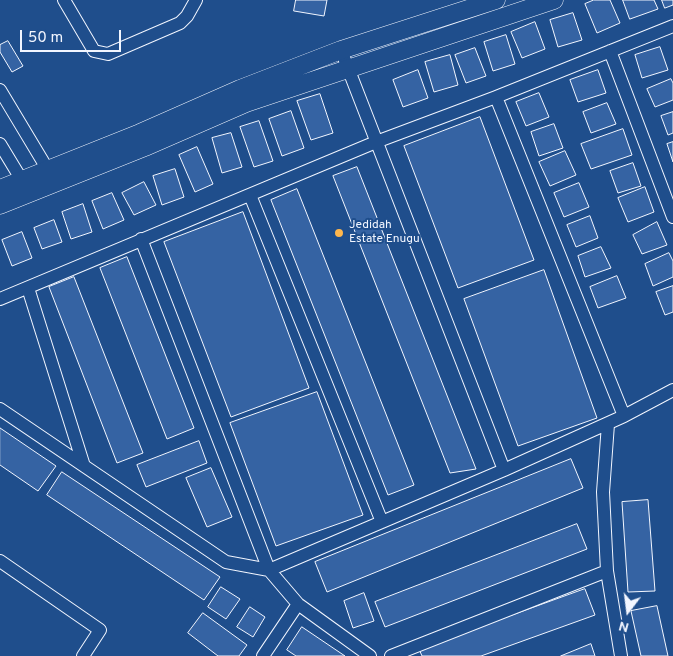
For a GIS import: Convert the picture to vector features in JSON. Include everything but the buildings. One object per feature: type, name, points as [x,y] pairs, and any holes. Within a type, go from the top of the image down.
[{"type":"street","points":[[64,0],[94,51],[108,54],[180,23],[187,16],[196,0]]},
{"type":"street","points":[[0,205],[26,187],[140,133],[240,89],[341,50],[496,0]]},
{"type":"street","points":[[52,176],[145,147],[246,103],[554,0]]},
{"type":"street","points":[[0,299],[376,142],[496,97],[673,26]]},
{"type":"street","points":[[341,50],[504,470]]},
{"type":"street","points":[[610,51],[673,217]]},
{"type":"street","points":[[0,90],[5,108],[52,176]]},
{"type":"street","points":[[496,97],[624,416]]},
{"type":"street","points":[[0,144],[26,187]]},
{"type":"street","points":[[0,189],[26,187]]},
{"type":"street","points":[[250,195],[382,522]]},
{"type":"street","points":[[141,240],[269,570],[298,604],[370,656]]},
{"type":"street","points":[[28,288],[84,466]]},
{"type":"street","points":[[0,409],[226,562],[269,570],[608,424],[673,390]]},
{"type":"street","points":[[608,424],[603,492],[607,572],[621,656]]},
{"type":"street","points":[[0,562],[100,630],[83,656]]},
{"type":"street","points":[[391,656],[607,572]]},
{"type":"street","points":[[262,656],[298,604]]},
{"type":"place","name":"Jedidah Estate Enugu","points":[[339,233]]}]
